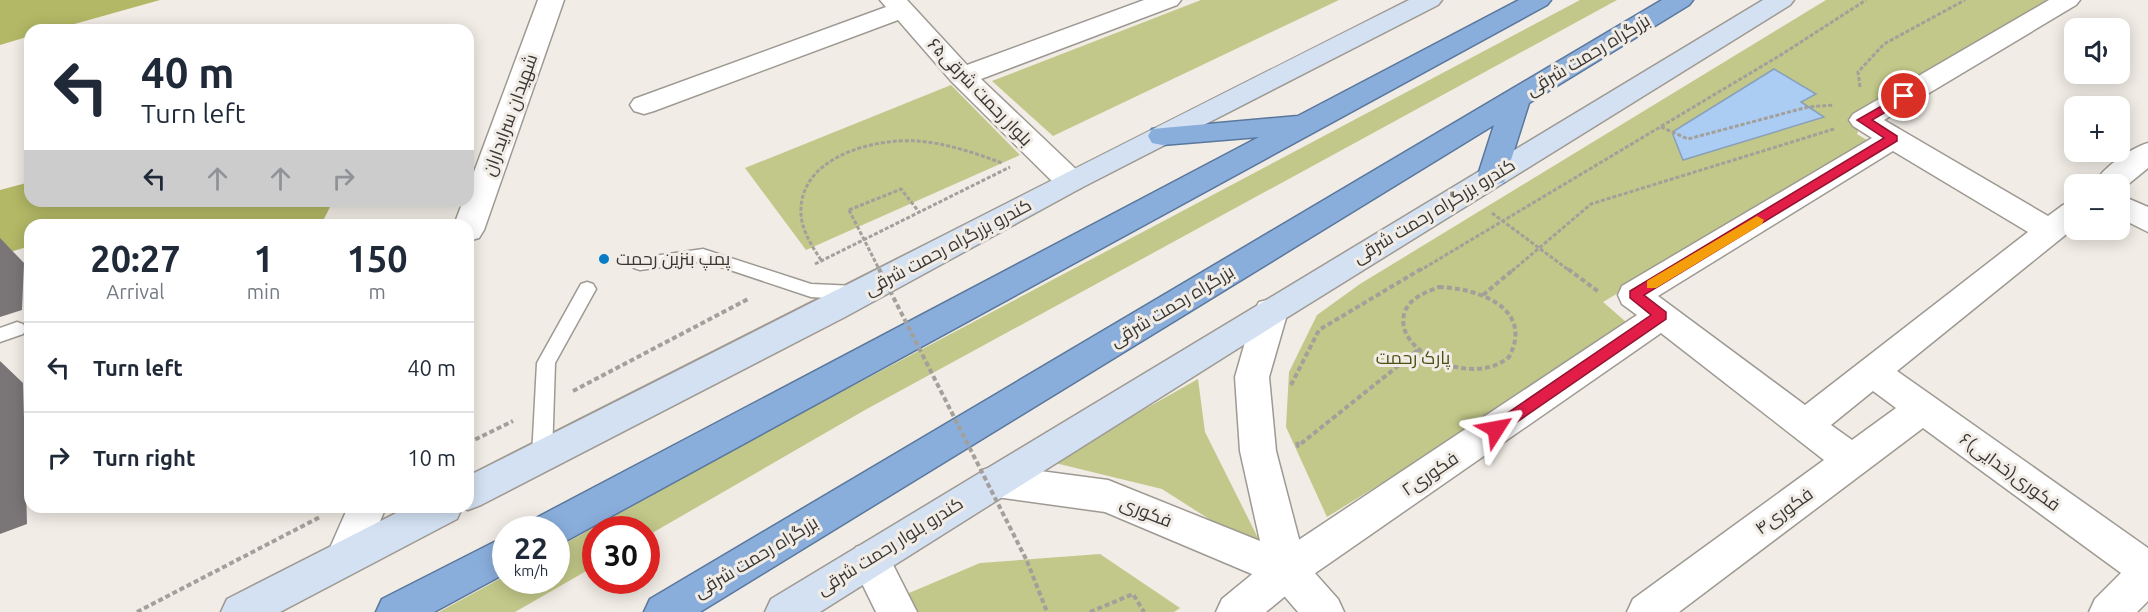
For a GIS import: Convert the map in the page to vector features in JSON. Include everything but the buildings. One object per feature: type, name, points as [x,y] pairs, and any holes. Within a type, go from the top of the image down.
[{"type":"highway","points":[[570,519],[1538,0]]},
{"type":"highway","name":"بزرگراه رحمت شرقی","points":[[664,612],[1680,0]]},
{"type":"highway","points":[[1493,175],[1518,98]]},
{"type":"highway","points":[[1162,136],[1310,123]]},
{"type":"highway","points":[[396,612],[492,561]]},
{"type":"main road","name":"کندرو بزرگراه رحمت شرقی","points":[[474,492],[861,294],[1070,181],[1429,0]]},
{"type":"main road","name":"کندرو بزرگراه رحمت شرقی","points":[[996,481],[1781,0]]},
{"type":"main road","name":"کندرو بلوار رحمت شرقی","points":[[785,612],[996,481]]},
{"type":"main road","points":[[241,612],[432,513]]},
{"type":"street","name":"شهیدان سرایداران","points":[[472,219],[551,0]]},
{"type":"street","points":[[962,76],[1168,0]]},
{"type":"street","points":[[1804,426],[2062,221],[1893,138],[1863,120],[2067,0]]},
{"type":"street","points":[[644,105],[897,5]]},
{"type":"street","name":"بلوار رحمت شرقی۶۵","points":[[897,5],[962,76],[1070,181]]},
{"type":"street","points":[[1852,461],[1654,321],[1634,295],[1893,138]]},
{"type":"street","points":[[2122,174],[2148,153]]},
{"type":"street","points":[[2130,211],[2148,221]]},
{"type":"street","name":"فکوری","points":[[1271,311],[1252,377],[1258,451],[1287,570]]},
{"type":"street","name":"فکوری۲","points":[[1236,612],[1287,570],[1654,321]]},
{"type":"street","name":"۶فکوری(خدایی)","points":[[1872,372],[2148,572],[2109,612]]},
{"type":"street","name":"فکوری۴","points":[[1647,612],[1922,409]]},
{"type":"street","name":"فکوری","points":[[996,481],[1108,496],[1287,570],[1324,612]]},
{"type":"street","points":[[346,557],[364,513]]},
{"type":"street","points":[[870,559],[897,612]]},
{"type":"lane","points":[[640,264],[703,255],[811,290],[861,294]]},
{"type":"lane","points":[[542,456],[546,405],[546,363],[587,289]]},
{"type":"path","points":[[1287,393],[1319,330],[1661,127],[1866,0]]},
{"type":"path","points":[[1484,295],[1591,204],[1863,120],[1858,72],[1884,44],[1965,0]]},
{"type":"path","points":[[1661,127],[1689,139],[1815,105]]},
{"type":"path","points":[[821,260],[806,234],[801,209],[811,179],[839,155],[874,143],[917,141],[963,149],[1011,166]]},
{"type":"path","points":[[919,212],[901,189],[849,210],[1027,561],[1047,612]]},
{"type":"path","points":[[1465,193],[1539,248],[1654,321]]},
{"type":"path","points":[[1439,287],[1457,287],[1484,295],[1506,311],[1514,324],[1517,339],[1513,352],[1503,362],[1488,369],[1470,371],[1452,368],[1433,361],[1418,350],[1408,337],[1404,324],[1405,311],[1412,300],[1424,291],[1439,287]]},
{"type":"path","points":[[1296,436],[1298,446],[1418,350]]},
{"type":"path","points":[[137,612],[328,513]]},
{"type":"path","points":[[1090,612],[1133,594],[1144,612]]},
{"type":"green space","points":[[0,0],[160,0],[74,24],[24,24],[24,38],[0,45]]},
{"type":"green space","points":[[1201,0],[1339,0],[1053,136],[992,81]]},
{"type":"green space","points":[[1580,0],[1617,0],[865,410],[660,528],[660,516],[615,516],[779,425]]},
{"type":"green space","name":"پارک رحمت","points":[[1826,0],[2049,0],[1863,120],[1857,134],[1872,143],[1603,302],[1633,328],[1327,517],[1286,427],[1289,372],[1317,315],[1360,284]]},
{"type":"green space","points":[[951,85],[1020,155],[806,250],[745,168]]},
{"type":"green space","points":[[24,184],[24,207],[330,207],[324,219],[24,219],[24,248],[0,255],[0,190]]},
{"type":"green space","points":[[1198,379],[1205,432],[1267,556],[1162,489],[1051,462]]},
{"type":"green space","points":[[582,534],[582,573],[570,580],[570,541]]},
{"type":"green space","points":[[1100,554],[1180,608],[1174,612],[905,612],[902,596],[980,563]]},
{"type":"green space","points":[[492,583],[492,594],[546,594],[515,612],[439,612]]},
{"type":"water","points":[[1774,69],[1816,94],[1801,102],[1824,117],[1683,160],[1673,135],[1674,131]]},
{"type":"slow traffic","points":[[1651,285],[1757,220]]},
{"type":"place","name":"پمپ بنزین رحمت","points":[[604,259]]},
{"type":"route","points":[[1496,429],[1661,316],[1634,295],[1893,138],[1863,120],[1904,96]]}]
